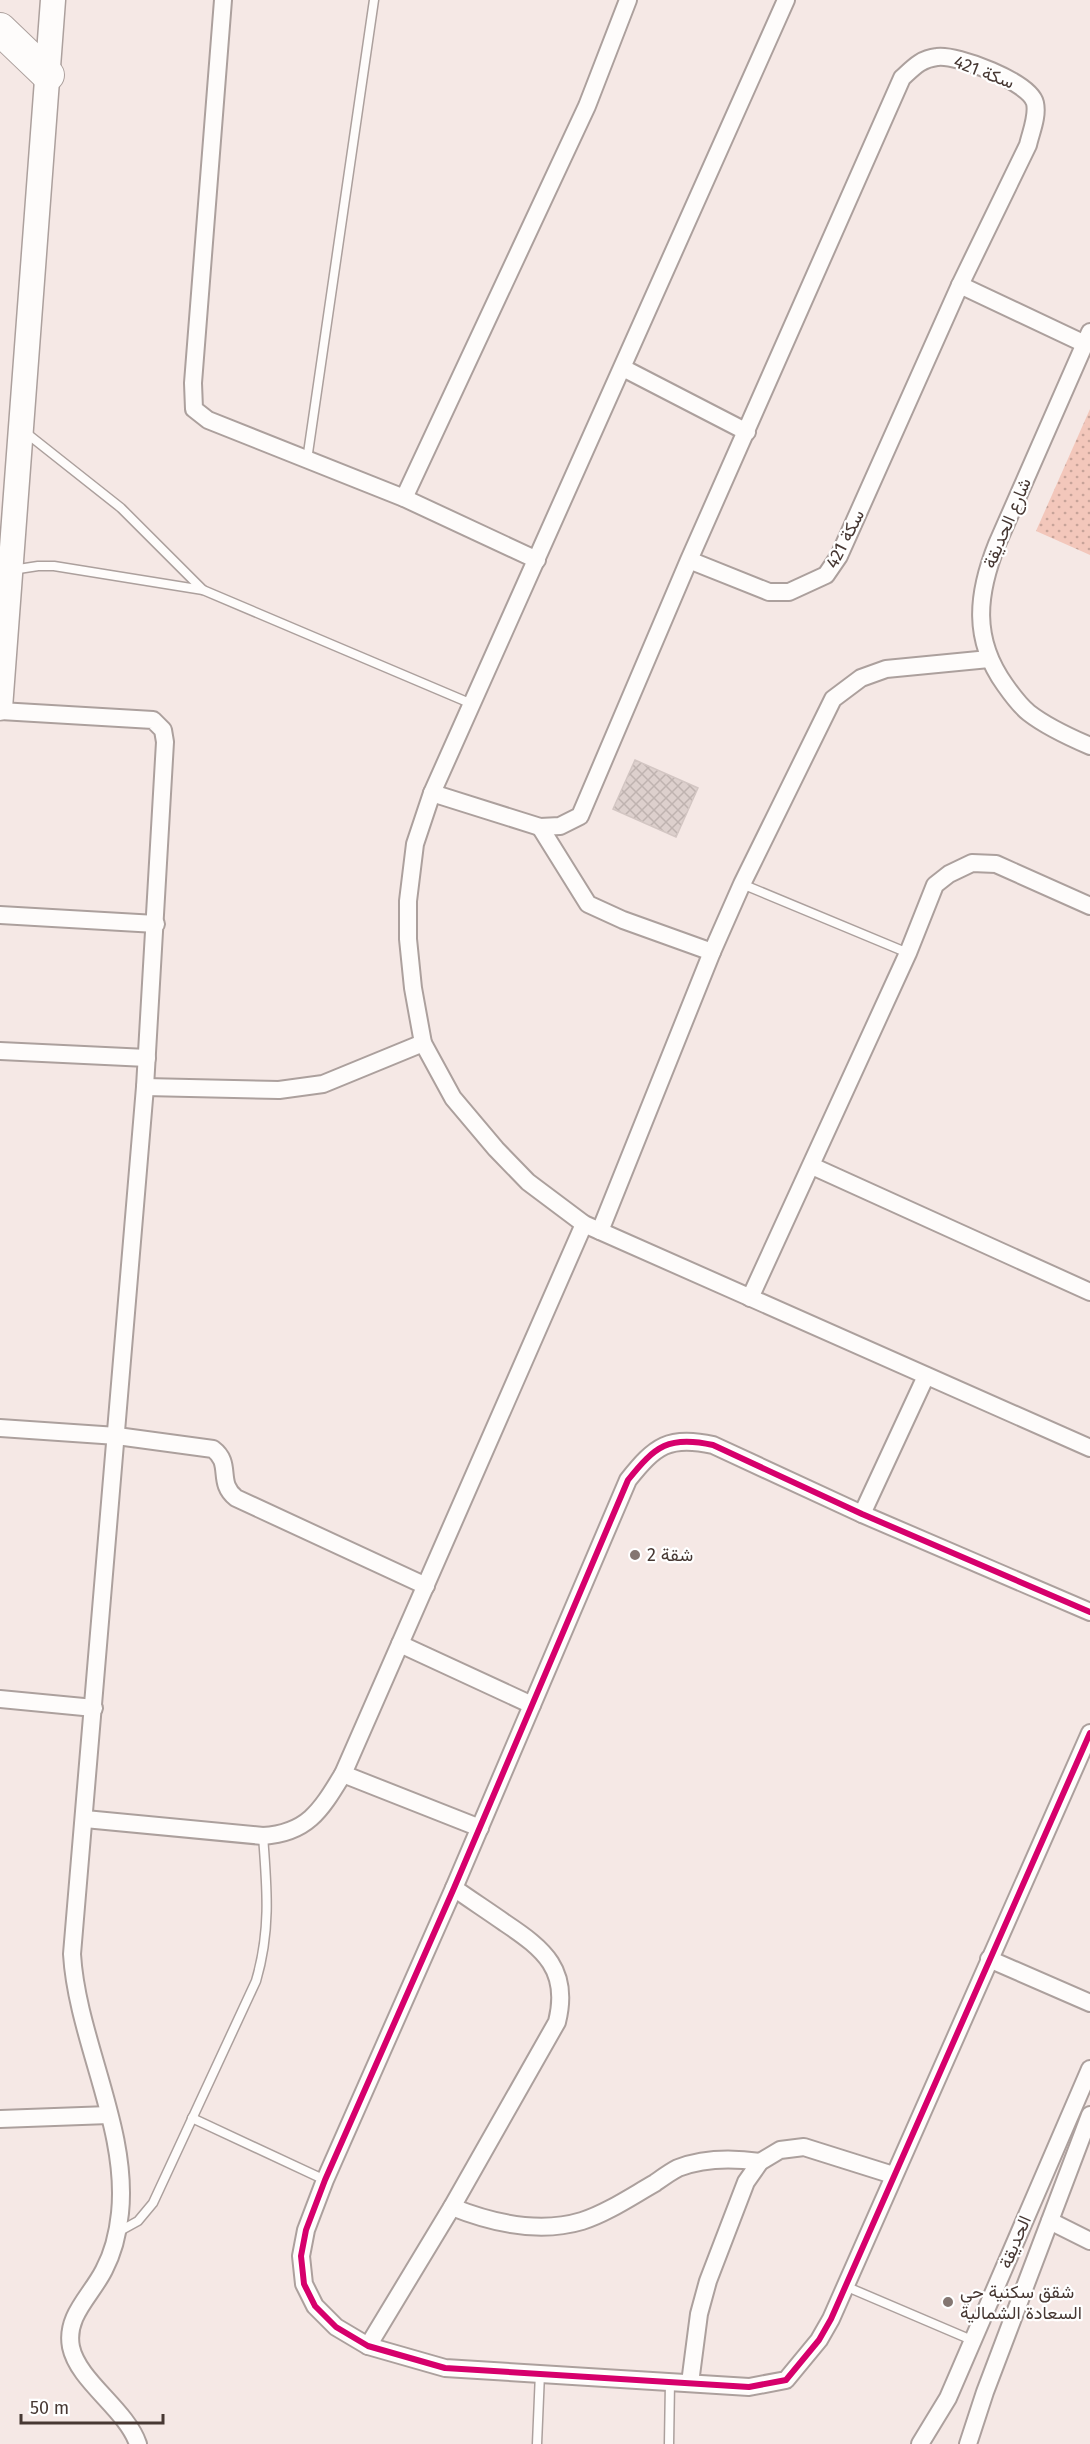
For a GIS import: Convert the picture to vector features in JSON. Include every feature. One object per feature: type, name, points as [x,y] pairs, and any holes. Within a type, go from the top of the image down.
[{"type":"highway","points":[[0,29],[48,75]]},
{"type":"street","points":[[53,0],[0,709],[153,720],[163,730],[165,742],[145,1087],[75,1917],[73,1971],[109,2115],[121,2193],[117,2232],[105,2269],[74,2317],[70,2343],[81,2368],[132,2429],[138,2444]]},
{"type":"street","points":[[223,0],[193,383],[194,410],[208,420],[404,498],[537,560]]},
{"type":"street","points":[[404,498],[587,106],[628,0]]},
{"type":"street","points":[[786,0],[432,793],[415,844],[408,901],[408,939],[412,978],[423,1043],[453,1098],[496,1149],[528,1182],[584,1224],[1090,1448]]},
{"type":"street","name":"سكة 421","points":[[432,793],[540,827],[560,826],[580,816],[689,560],[902,78],[918,62],[937,57],[957,58],[1017,83],[1029,91],[1035,103],[1034,123],[1028,145],[960,285],[839,556],[826,575],[789,592],[769,592],[689,560]]},
{"type":"street","points":[[960,285],[1088,338]]},
{"type":"street","name":"شارع الحديقة","points":[[1088,338],[986,572],[981,602],[981,620],[984,648],[1016,701],[1029,713],[1090,746]]},
{"type":"street","points":[[623,368],[747,432]]},
{"type":"street","points":[[600,1231],[712,952],[742,884],[833,699],[861,678],[886,669],[989,659]]},
{"type":"street","points":[[540,827],[588,904],[623,920],[712,952]]},
{"type":"street","points":[[750,1298],[908,953],[935,885],[949,874],[972,863],[996,864],[1090,906]]},
{"type":"street","points":[[0,915],[156,924]]},
{"type":"street","points":[[145,1087],[279,1090],[323,1084],[423,1043]]},
{"type":"street","points":[[0,1051],[147,1058]]},
{"type":"street","points":[[812,1166],[1090,1292]]},
{"type":"street","points":[[85,1819],[263,1836],[282,1834],[304,1824],[322,1808],[343,1774],[584,1224]]},
{"type":"street","points":[[862,1514],[926,1376]]},
{"type":"street","points":[[0,1428],[117,1436],[213,1449],[222,1456],[225,1465],[224,1480],[228,1491],[236,1498],[426,1586]]},
{"type":"street","points":[[1090,1612],[862,1514],[713,1445],[692,1440],[671,1443],[648,1455],[628,1480],[306,2230],[301,2256],[304,2284],[315,2306],[336,2327],[368,2346],[445,2368],[749,2386],[786,2380],[819,2340],[845,2286],[1090,1733]]},
{"type":"street","points":[[400,1644],[532,1705]]},
{"type":"street","points":[[0,1699],[94,1708]]},
{"type":"street","points":[[343,1774],[480,1828]]},
{"type":"street","points":[[368,2346],[452,2207],[557,2022],[561,2000],[558,1979],[542,1950],[454,1888]]},
{"type":"street","points":[[989,1959],[1090,2003]]},
{"type":"street","name":"الحديقة","points":[[920,2444],[948,2398],[974,2341],[1090,2069]]},
{"type":"street","points":[[0,2119],[109,2115]]},
{"type":"street","name":"الحديقة","points":[[968,2444],[984,2392],[1090,2115]]},
{"type":"street","points":[[690,2383],[695,2337],[708,2281],[746,2182],[760,2162],[780,2150],[804,2147],[893,2175]]},
{"type":"street","points":[[452,2207],[504,2223],[538,2226],[582,2221],[608,2209],[677,2169],[712,2161],[760,2162]]},
{"type":"street","points":[[1050,2221],[1090,2241]]},
{"type":"lane","points":[[307,460],[374,0]]},
{"type":"lane","points":[[21,429],[122,508],[204,590]]},
{"type":"lane","points":[[10,571],[54,566],[204,590],[472,704]]},
{"type":"lane","points":[[742,884],[908,953]]},
{"type":"lane","points":[[117,2232],[138,2221],[153,2203],[248,2001],[262,1960],[268,1917],[263,1836]]},
{"type":"lane","points":[[192,2118],[326,2180]]},
{"type":"lane","points":[[845,2286],[974,2341]]},
{"type":"lane","points":[[537,2444],[540,2373]]},
{"type":"lane","points":[[669,2382],[669,2444]]},
{"type":"shaded area","points":[[1090,409],[1090,555],[1036,531]]},
{"type":"building","points":[[635,760],[698,788],[676,837],[613,809]]},
{"type":"cycle path","points":[[1090,1612],[862,1514],[713,1445],[685,1441],[674,1443],[655,1451],[646,1459],[628,1480],[454,1888],[325,2180],[306,2230],[301,2256],[304,2284],[315,2306],[336,2327],[368,2346],[445,2368],[749,2387],[786,2380],[819,2340],[831,2319],[1090,1733]]},
{"type":"place","name":"شقة 2","points":[[635,1555]]},
{"type":"place","name":"شقق سكنية حي السعادة الشمالية","points":[[948,2302]]}]
